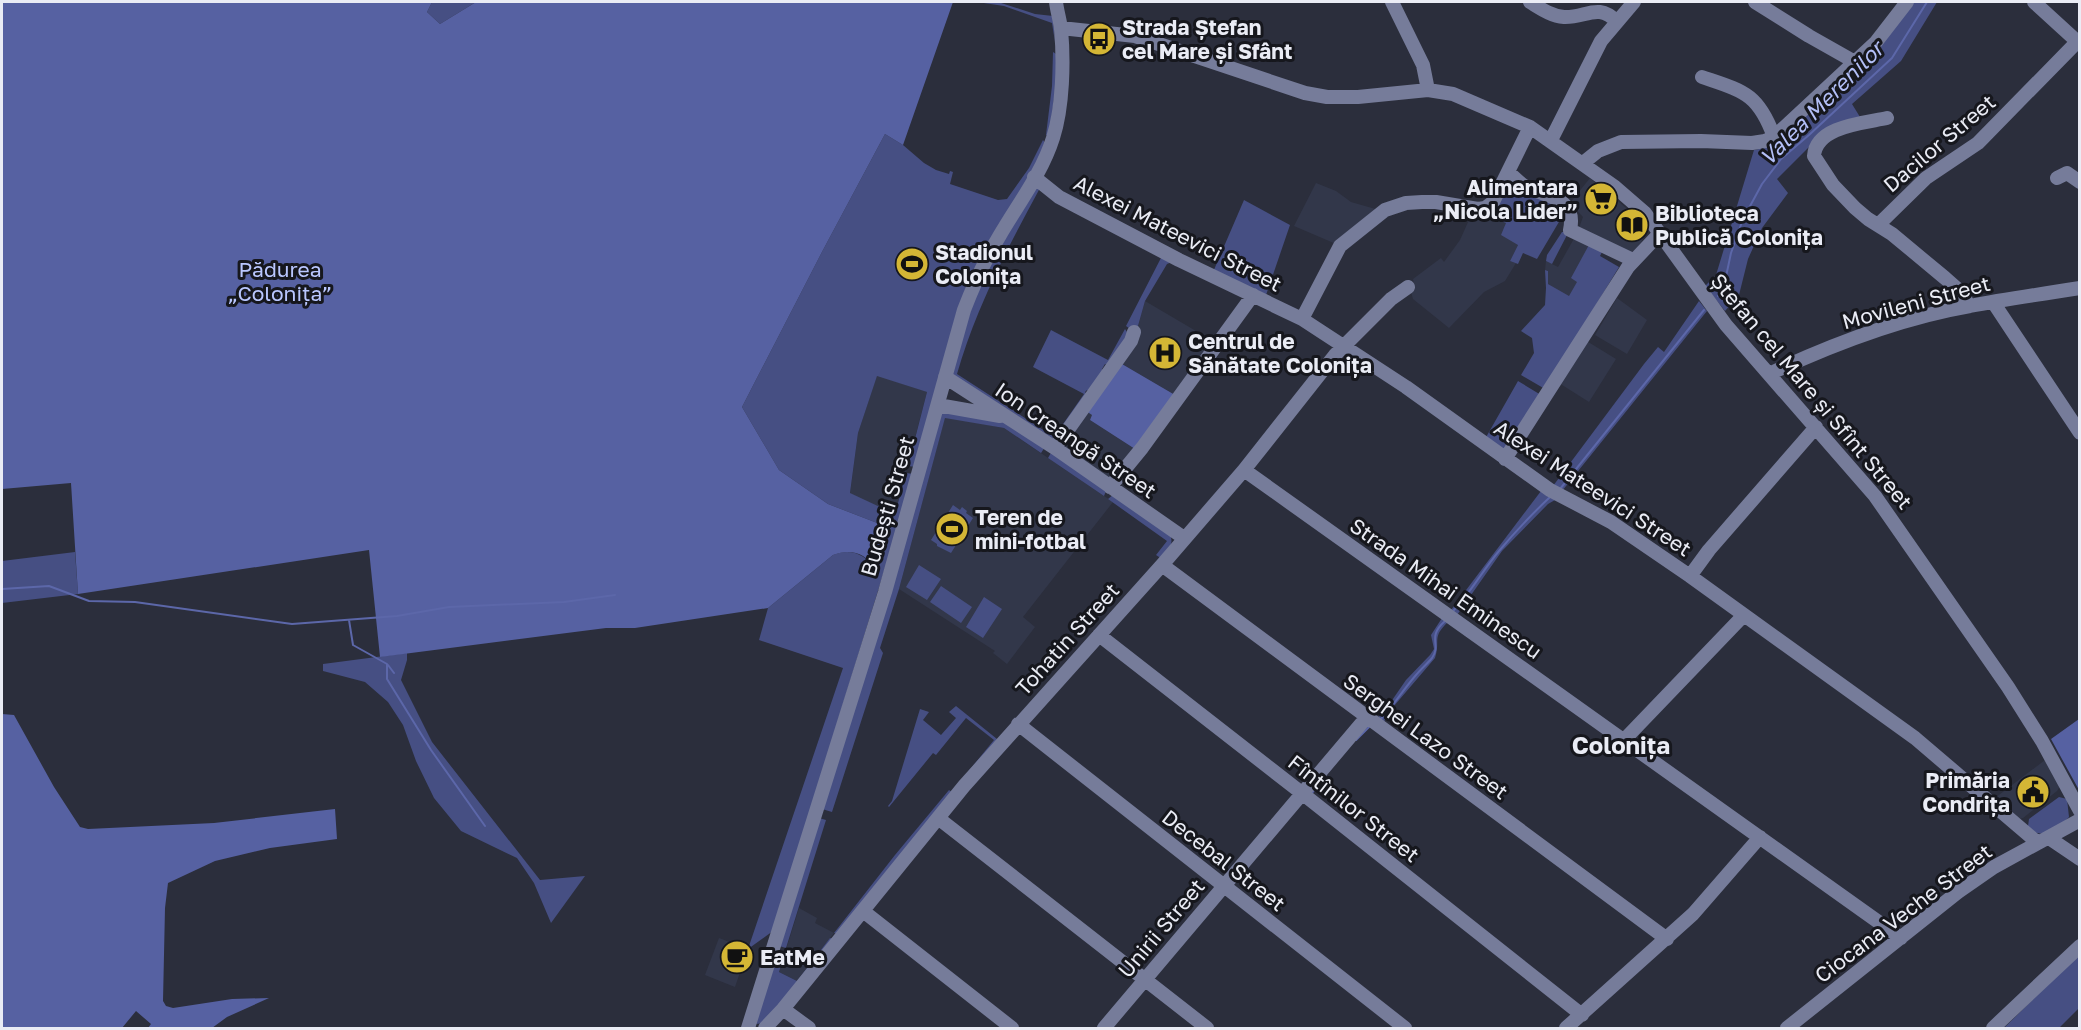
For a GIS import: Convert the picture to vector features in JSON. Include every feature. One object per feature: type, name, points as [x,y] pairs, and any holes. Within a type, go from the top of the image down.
[{"type":"street","name":"Budești Street","points":[[748,1029],[885,592],[972,289],[998,237],[1046,156],[1057,122],[1061,28],[1056,2]]},
{"type":"street","points":[[1392,2],[1423,65],[1428,90]]},
{"type":"street","points":[[1530,2],[1552,15],[1575,16],[1602,12],[1609,14],[1617,22]]},
{"type":"street","points":[[1551,140],[1601,41],[1634,2]]},
{"type":"street","points":[[1755,2],[1855,62]]},
{"type":"street","points":[[1583,163],[1598,151],[1621,142],[1752,143],[1770,139],[1876,42],[1907,2]]},
{"type":"street","points":[[2034,2],[2078,43]]},
{"type":"street","name":"Ștefan cel Mare și Sfînt Street","points":[[1061,28],[1135,36],[1305,93],[1327,97],[1358,97],[1428,90],[1453,94],[1530,127],[1583,163],[1645,213],[1708,302],[1875,496],[1994,667],[2042,741],[2079,811]]},
{"type":"street","name":"Dacilor Street","points":[[1878,225],[1926,178],[1978,143],[2078,43]]},
{"type":"street","points":[[1702,77],[1739,90],[1754,99],[1767,118],[1770,139]]},
{"type":"street","points":[[1887,118],[1833,131],[1823,138],[1814,150],[1817,164],[1855,208],[1892,234],[1945,278],[1962,293],[1969,306]]},
{"type":"street","points":[[1302,319],[1340,246],[1385,210],[1406,203],[1422,202],[1485,208],[1492,202],[1530,127]]},
{"type":"street","points":[[1508,172],[1519,183],[1562,202],[1571,212],[1573,219],[1570,230],[1633,260]]},
{"type":"street","points":[[2057,178],[2067,173],[2079,182]]},
{"type":"street","name":"Alexei Mateevici Street","points":[[1034,177],[1059,197],[1179,260],[1302,319],[1345,346],[1550,490],[1611,522],[1690,576],[1915,738],[2043,841],[2079,859]]},
{"type":"street","points":[[1505,459],[1633,260],[1660,233]]},
{"type":"street","name":"Tohatin Street","points":[[765,1029],[1018,724],[1162,565],[1244,470],[1335,355],[1391,299],[1408,287]]},
{"type":"street","name":"Movileni Street","points":[[1769,374],[1804,357],[1864,334],[1969,306],[2079,288]]},
{"type":"street","points":[[1110,487],[1142,448],[1253,296]]},
{"type":"street","points":[[1993,303],[2079,433]]},
{"type":"street","points":[[1055,448],[1131,340],[1134,332]]},
{"type":"street","name":"Ion Creangă Street","points":[[945,377],[1055,448],[1184,538]]},
{"type":"street","points":[[938,405],[1008,418]]},
{"type":"street","points":[[1690,576],[1709,550],[1816,427]]},
{"type":"street","name":"Strada Mihai Eminescu","points":[[1244,470],[1901,938]]},
{"type":"street","name":"Serghei Lazo Street","points":[[1162,565],[1666,939]]},
{"type":"street","points":[[1624,740],[1744,615]]},
{"type":"street","name":"Fîntînilor Street","points":[[1099,635],[1582,1014]]},
{"type":"street","name":"Unirii Street","points":[[1104,1029],[1366,718]]},
{"type":"street","name":"Decebal Street","points":[[1018,724],[1405,1029]]},
{"type":"street","points":[[938,818],[1207,1029]]},
{"type":"street","name":"Ciocana Veche Street","points":[[1787,1029],[1958,892],[1994,867],[2079,820]]},
{"type":"street","points":[[1566,1029],[1693,914],[1760,837]]},
{"type":"street","points":[[863,911],[1012,1029]]},
{"type":"street","points":[[1993,1029],[2079,946]]},
{"type":"street","points":[[783,1009],[809,1029]]},
{"type":"shaded area","points":[[432,2],[476,2],[440,24],[427,12]]},
{"type":"shaded area","points":[[977,2],[998,2],[1035,14],[1053,16],[1055,42],[1052,23],[1004,6]]},
{"type":"shaded area","points":[[1911,2],[1937,2],[1901,61],[1852,104],[1860,117],[1820,136],[1777,179],[1788,193],[1762,228],[1748,259],[1739,295],[1725,311],[1705,286],[1716,275],[1754,150],[1765,148],[1778,138]]},
{"type":"shaded area","points":[[1053,52],[1056,54],[1056,84],[1049,136],[1046,135],[1052,86]]},
{"type":"shaded area","points":[[885,134],[936,170],[949,174],[950,171],[953,172],[950,184],[998,200],[1007,199],[1029,168],[1043,140],[1046,144],[1033,171],[979,261],[916,467],[908,466],[927,392],[877,376],[858,433],[850,493],[895,514],[906,473],[914,474],[773,931],[748,949],[843,668],[759,640],[768,608],[833,555],[851,552],[862,556],[875,568],[885,526],[828,504],[779,470],[742,407]]},
{"type":"shaded area","points":[[1590,178],[1649,227],[1634,256],[1579,228],[1583,217],[1570,203]]},
{"type":"shaded area","points":[[1509,180],[1566,210],[1537,259],[1523,253],[1518,264],[1510,261],[1518,245],[1501,235],[1506,223],[1480,213]]},
{"type":"shaded area","points":[[1316,183],[1336,191],[1351,202],[1379,210],[1336,244],[1294,226]]},
{"type":"shaded area","points":[[1036,184],[1040,188],[983,302],[957,374],[1054,437],[1084,394],[1033,367],[1051,330],[1108,360],[1125,329],[1129,335],[1109,366],[1105,364],[1102,369],[1104,371],[1091,392],[1087,390],[1085,392],[1088,396],[1054,439],[950,373],[979,285]]},
{"type":"shaded area","points":[[1244,200],[1290,225],[1265,298],[1213,272]]},
{"type":"shaded area","points":[[1473,211],[1507,223],[1518,245],[1510,261],[1516,263],[1505,281],[1484,292],[1449,328],[1413,299],[1411,292],[1413,291],[1413,279],[1441,258],[1444,262],[1460,240]]},
{"type":"shaded area","points":[[1562,232],[1567,235],[1552,264],[1546,261],[1547,255]]},
{"type":"shaded area","points":[[1576,235],[1603,250],[1574,301],[1548,284],[1548,271],[1545,270],[1546,261],[1558,267]]},
{"type":"shaded area","points":[[1590,243],[1603,250],[1600,256],[1619,267],[1545,389],[1521,375],[1534,353],[1532,338],[1521,331],[1545,305],[1545,270],[1548,271],[1548,284],[1569,296],[1577,282],[1571,278]]},
{"type":"shaded area","points":[[1162,256],[1172,262],[1167,264],[1145,301],[1136,333],[1126,326]]},
{"type":"shaded area","points":[[1617,298],[1647,320],[1627,354],[1595,335]]},
{"type":"shaded area","name":"Centrul de Sănătate Colonița","points":[[1145,301],[1213,341],[1175,395],[1122,364],[1136,333]]},
{"type":"shaded area","points":[[1699,301],[1707,311],[1562,491],[1553,486],[1644,364],[1658,347],[1664,352]]},
{"type":"shaded area","points":[[1585,340],[1616,359],[1589,402],[1559,383]]},
{"type":"shaded area","points":[[877,375],[927,392],[895,514],[850,494],[858,433]]},
{"type":"shaded area","points":[[1518,381],[1541,395],[1503,451],[1485,439]]},
{"type":"shaded area","points":[[1086,411],[1093,415],[1090,420],[1135,449],[1111,482],[1065,450],[1064,445]]},
{"type":"shaded area","points":[[942,412],[1008,422],[1045,447],[1041,453],[1004,428],[945,418],[899,589],[880,648],[883,653],[832,812],[822,809]]},
{"type":"shaded area","points":[[945,417],[1004,428],[1113,502],[1023,617],[1035,627],[1007,664],[993,653],[995,651],[899,589]]},
{"type":"shaded area","points":[[1052,451],[1106,491],[1104,496],[1048,458]]},
{"type":"shaded area","points":[[1541,491],[1555,500],[1548,504],[1502,551],[1457,615],[1451,610]]},
{"type":"shaded area","points":[[1114,494],[1169,532],[1171,543],[1162,559],[1156,555],[1167,541],[1108,499]]},
{"type":"shaded area","name":"Teren de mini-fotbal","points":[[953,505],[960,510],[962,507],[973,518],[951,553],[931,540]]},
{"type":"shaded area","points":[[75,552],[78,594],[2,603],[2,561]]},
{"type":"shaded area","points":[[919,565],[941,579],[927,600],[906,587]]},
{"type":"shaded area","points":[[941,586],[972,607],[961,623],[930,602]]},
{"type":"shaded area","points":[[984,597],[1002,609],[983,638],[966,627]]},
{"type":"shaded area","points":[[1442,618],[1448,622],[1438,636],[1435,658],[1388,713],[1384,722],[1377,718],[1384,712],[1406,680],[1434,649],[1431,635]]},
{"type":"shaded area","points":[[407,653],[401,680],[432,742],[540,880],[585,876],[551,923],[534,883],[517,858],[461,831],[434,798],[416,761],[403,725],[388,702],[365,682],[323,671],[323,664]]},
{"type":"shaded area","points":[[956,706],[997,739],[996,742],[963,778],[994,740],[966,718],[936,755],[933,753],[889,807],[920,709],[929,712],[923,720],[941,735],[956,718],[949,712]]},
{"type":"shaded area","points":[[2045,760],[2060,786],[2057,791],[2023,818],[2018,819],[1995,798]]},
{"type":"shaded area","points":[[949,790],[953,793],[838,934],[834,933],[895,855]]},
{"type":"shaded area","points":[[2059,797],[2067,799],[2069,817],[2049,831],[2037,833],[2033,831],[2028,826],[2029,819]]},
{"type":"shaded area","points":[[819,818],[826,820],[786,948],[779,946]]},
{"type":"shaded area","points":[[799,908],[817,918],[815,923],[834,933],[797,981],[779,972]]},
{"type":"shaded area","points":[[719,938],[748,949],[735,987],[705,975]]},
{"type":"shaded area","points":[[830,938],[834,939],[764,1023],[756,1024],[777,951],[785,953],[779,972],[797,981]]},
{"type":"shaded area","points":[[2079,954],[2079,1008],[2059,1028],[2004,1028]]},
{"type":"green space","name":"Pădurea „Colonița”","points":[[2,2],[432,2],[427,12],[440,24],[476,2],[953,2],[903,145],[885,134],[742,407],[779,470],[828,504],[885,526],[875,568],[862,555],[852,552],[840,553],[833,555],[768,608],[635,628],[606,628],[380,657],[369,550],[78,594],[71,483],[2,489]]},
{"type":"green space","points":[[1122,364],[1175,395],[1135,449],[1090,420],[1092,415],[1086,411]]},
{"type":"green space","points":[[2,714],[14,715],[54,787],[80,827],[88,829],[214,823],[335,809],[337,839],[270,848],[215,861],[168,883],[165,908],[163,1001],[166,1006],[173,1008],[232,999],[269,998],[227,1017],[212,1028],[148,1028],[151,1024],[136,1011],[122,1028],[2,1028]]},
{"type":"green space","points":[[2079,719],[2079,790],[2051,739]]},
{"type":"waterway","name":"Valea Merenilor","points":[[1718,296],[1724,286],[1731,253],[1743,219],[1762,184],[1781,159],[1892,58],[1927,2]]},
{"type":"waterway","name":"Valea Merenilor","points":[[1560,489],[1704,310]]},
{"type":"waterway","name":"Valea Merenilor","points":[[1454,610],[1499,551],[1550,497]]},
{"type":"waterway","points":[[2,589],[49,586],[89,601],[135,602],[292,624],[397,616],[449,607],[564,602],[615,595]]},
{"type":"waterway","points":[[349,620],[353,645],[387,664],[387,679],[431,750],[485,826]]},
{"type":"waterway","name":"Valea Merenilor","points":[[1380,720],[1432,658],[1436,649],[1436,632],[1445,621]]},
{"type":"waterway","points":[[388,665],[394,673]]},
{"type":"waterway","name":"Valea Merenilor","points":[[1356,740],[1369,727]]},
{"type":"waterway","name":"Valea Merenilor","points":[[1312,793],[1320,783]]},
{"type":"place","name":"Strada Ștefan cel Mare și Sfânt","points":[[1099,39]]},
{"type":"place","name":"Alimentara „Nicola Lider”","points":[[1601,199]]},
{"type":"place","name":"Biblioteca Publică Colonița","points":[[1632,225]]},
{"type":"place","name":"Stadionul Colonița","points":[[912,264]]},
{"type":"place","name":"Centrul de Sănătate Colonița","points":[[1165,353]]},
{"type":"place","name":"Teren de mini-fotbal","points":[[952,529]]},
{"type":"place","name":"Primăria Condrița","points":[[2033,792]]},
{"type":"place","name":"EatMe","points":[[737,957]]},
{"type":"district","name":"Colonița","points":[[1621,744]]}]
